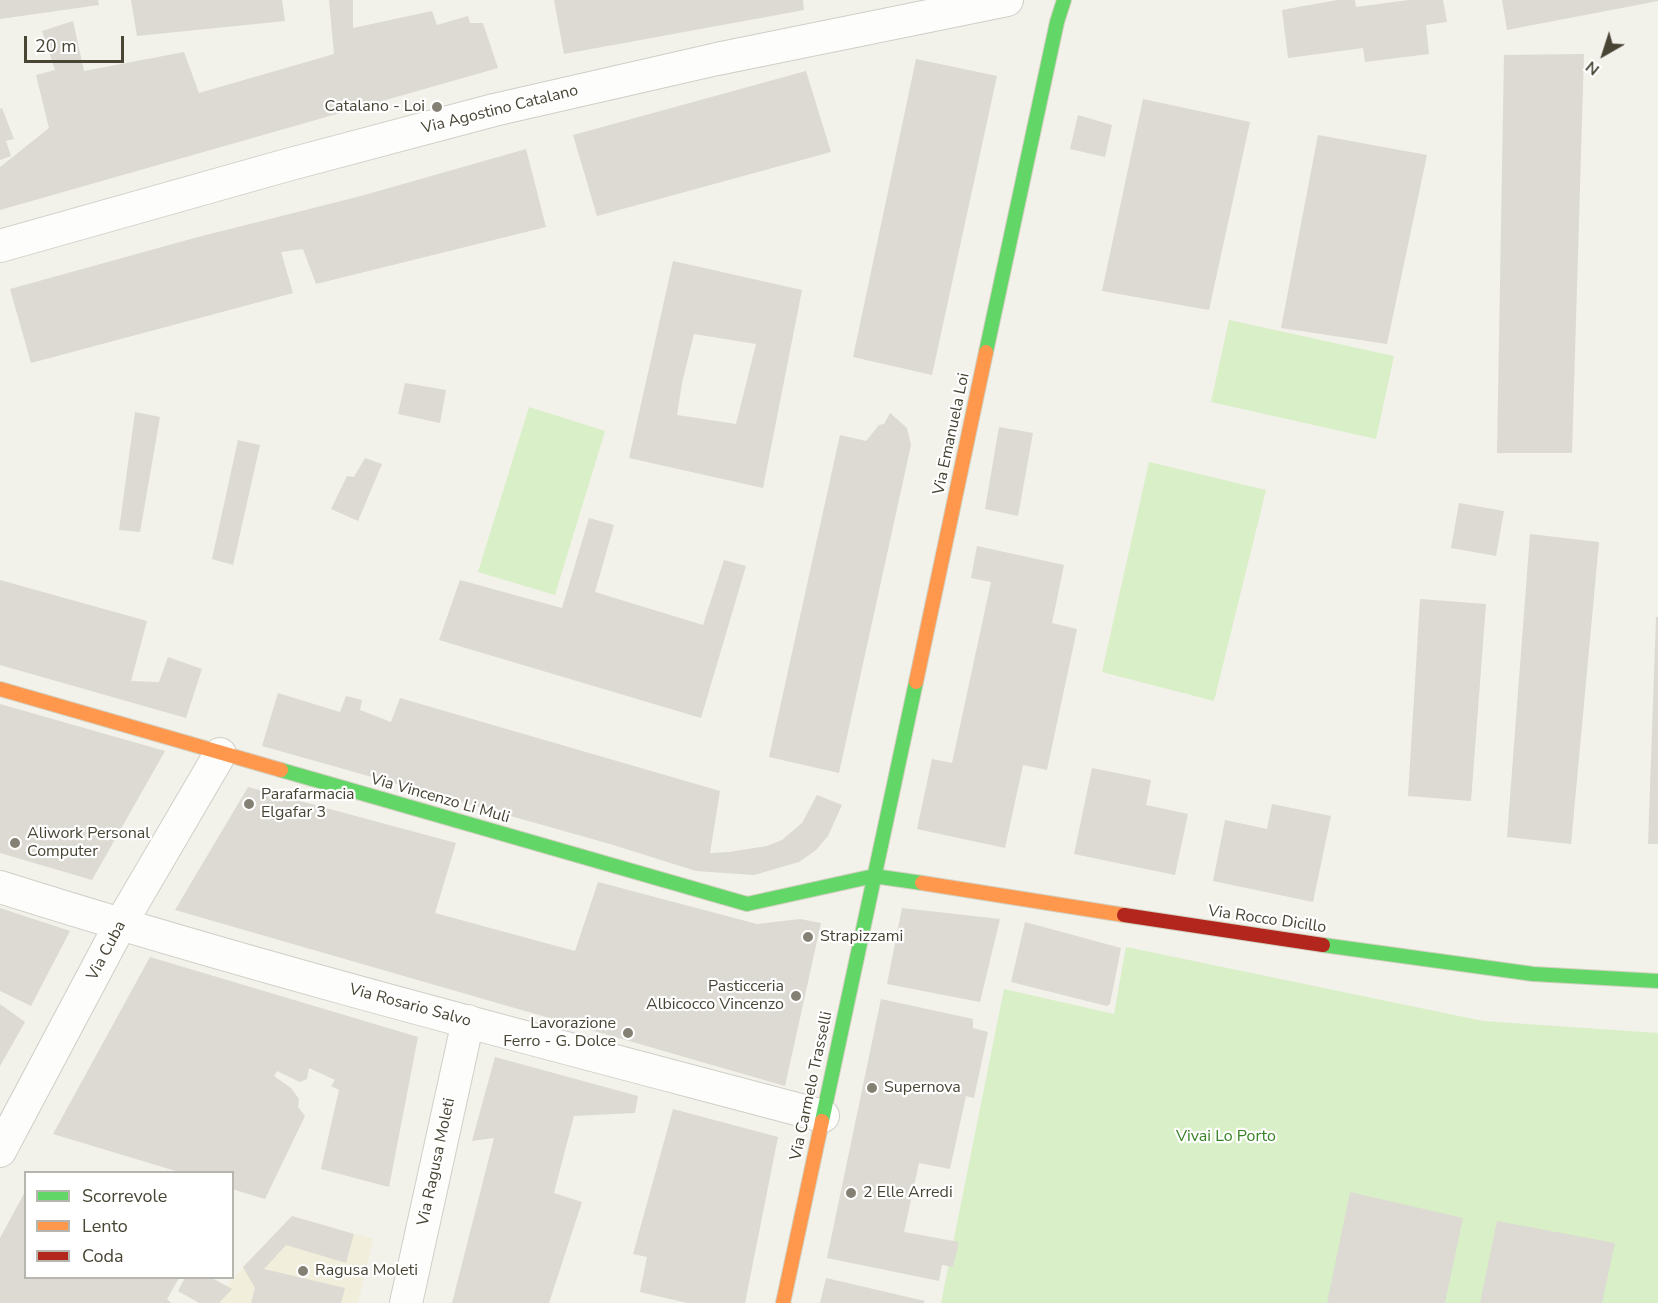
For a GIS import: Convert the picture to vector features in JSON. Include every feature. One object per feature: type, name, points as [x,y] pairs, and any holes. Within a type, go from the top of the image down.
[{"type":"street","name":"Via Agostino Catalano","points":[[0,246],[287,165],[494,110],[729,57],[1007,0]]},
{"type":"street","name":"Via Emanuela Loi","points":[[874,876],[1054,33],[1064,0]]},
{"type":"street","name":"Via Vincenzo Li Muli","points":[[0,689],[747,904],[874,876]]},
{"type":"street","name":"Via Cuba","points":[[0,1151],[120,925],[220,754]]},
{"type":"street","name":"Via Rocco Dicillo","points":[[874,876],[1255,935],[1533,974],[1658,981]]},
{"type":"street","name":"Via Carmelo Trasselli","points":[[783,1303],[874,876]]},
{"type":"street","name":"Via Rosario Salvo","points":[[0,887],[120,925],[823,1116]]},
{"type":"street","name":"Via Ragusa Moleti","points":[[406,1303],[468,1021]]},
{"type":"shaded area","name":"Ragusa Moleti","points":[[292,1216],[373,1239],[358,1303],[210,1303]]},
{"type":"green space","points":[[1229,320],[1394,356],[1376,439],[1211,402]]},
{"type":"green space","points":[[529,407],[605,431],[555,595],[478,572]]},
{"type":"green space","points":[[1149,462],[1266,490],[1214,701],[1102,672]]},
{"type":"green space","name":"Vivai Lo Porto","points":[[1126,947],[1483,1021],[1658,1033],[1658,1303],[941,1303],[1004,989],[1114,1014]]},
{"type":"building","points":[[0,0],[98,0],[99,5],[0,19]]},
{"type":"building","points":[[131,0],[282,0],[285,21],[137,36]]},
{"type":"building","points":[[329,0],[353,0],[353,28],[432,11],[437,25],[468,16],[470,23],[483,23],[498,68],[0,210],[0,167],[49,128],[36,75],[55,70],[42,31],[73,21],[84,71],[184,52],[199,93],[334,54]]},
{"type":"building","points":[[554,0],[803,0],[804,10],[564,54]]},
{"type":"building","points":[[1337,0],[1355,0],[1356,7],[1409,0],[1443,0],[1447,22],[1426,25],[1429,54],[1365,62],[1363,48],[1288,58],[1282,10]]},
{"type":"building","points":[[1502,0],[1658,0],[1658,1],[1507,30]]},
{"type":"building","points":[[1584,54],[1572,453],[1497,453],[1504,55]]},
{"type":"building","points":[[916,59],[997,76],[932,375],[853,357]]},
{"type":"building","points":[[806,71],[831,152],[597,216],[573,135]]},
{"type":"building","points":[[1143,99],[1250,122],[1209,310],[1102,291]]},
{"type":"building","points":[[2,108],[14,139],[6,141],[11,156],[0,160],[0,109]]},
{"type":"building","points":[[1078,115],[1112,125],[1105,157],[1070,149]]},
{"type":"building","points":[[1318,135],[1427,155],[1387,344],[1281,328]]},
{"type":"building","points":[[526,149],[546,227],[316,284],[303,249],[281,252],[293,293],[31,363],[10,289],[198,237],[361,196]]},
{"type":"building","points":[[673,261],[802,290],[763,488],[629,458]],"holes":[[[694,334],[756,344],[736,424],[677,415]]]},
{"type":"building","points":[[405,383],[446,390],[440,423],[398,414]]},
{"type":"building","points":[[135,412],[160,417],[140,532],[119,530]]},
{"type":"building","points":[[890,413],[907,428],[911,445],[839,773],[769,757],[840,435],[866,441],[879,425],[884,424]]},
{"type":"building","points":[[999,427],[1033,433],[1018,516],[985,509]]},
{"type":"building","points":[[238,440],[260,445],[233,565],[212,559]]},
{"type":"building","points":[[365,458],[382,464],[358,521],[331,509],[347,476],[354,477]]},
{"type":"building","points":[[1459,503],[1504,511],[1496,556],[1451,548]]},
{"type":"building","points":[[589,518],[614,525],[595,592],[703,625],[724,560],[746,566],[701,718],[439,640],[460,580],[562,608]]},
{"type":"building","points":[[1530,534],[1599,542],[1571,844],[1507,837]]},
{"type":"building","points":[[977,546],[1064,565],[1052,623],[1077,629],[1047,770],[1023,765],[1005,848],[917,829],[932,759],[952,763],[991,582],[971,578]]},
{"type":"building","points":[[0,580],[147,621],[131,681],[159,682],[168,657],[202,669],[186,718],[0,665]]},
{"type":"building","points":[[1420,599],[1486,604],[1471,801],[1408,796]]},
{"type":"building","points":[[1656,617],[1658,617],[1658,844],[1648,844]]},
{"type":"building","points":[[278,693],[340,712],[346,696],[362,700],[360,710],[391,722],[400,698],[720,791],[710,853],[767,846],[782,840],[802,823],[817,795],[842,805],[828,836],[816,850],[799,862],[754,875],[696,871],[610,844],[262,746]]},
{"type":"building","points":[[0,704],[165,751],[92,880],[0,853]]},
{"type":"building","points":[[1092,768],[1151,780],[1146,805],[1188,814],[1175,875],[1074,854]]},
{"type":"building","points":[[248,787],[456,843],[435,913],[575,951],[598,882],[757,924],[800,919],[821,923],[785,1086],[175,910]]},
{"type":"building","points":[[1272,804],[1331,816],[1313,902],[1213,881],[1225,820],[1267,829]]},
{"type":"building","points":[[0,908],[70,931],[31,1006],[0,991]]},
{"type":"building","points":[[902,908],[1000,919],[980,1002],[887,984]]},
{"type":"building","points":[[1025,922],[1121,948],[1110,1004],[1107,1006],[1011,982]]},
{"type":"building","points":[[150,957],[418,1037],[389,1187],[321,1169],[339,1090],[331,1086],[335,1080],[309,1068],[307,1079],[300,1082],[277,1071],[274,1076],[291,1088],[299,1099],[298,1107],[305,1116],[265,1199],[234,1190],[234,1171],[176,1171],[53,1134]]},
{"type":"building","points":[[881,999],[973,1019],[973,1028],[988,1032],[974,1098],[966,1096],[950,1169],[919,1163],[904,1232],[959,1242],[953,1267],[942,1265],[939,1281],[827,1258]]},
{"type":"building","points":[[0,1004],[25,1022],[0,1066]]},
{"type":"building","points":[[495,1057],[638,1096],[635,1113],[574,1116],[554,1193],[582,1202],[549,1303],[452,1303],[494,1138],[472,1141]]},
{"type":"building","points":[[673,1109],[778,1137],[745,1303],[687,1303],[640,1292],[647,1257],[633,1254]]},
{"type":"building","points":[[1350,1192],[1463,1218],[1445,1303],[1327,1303]]},
{"type":"building","points":[[24,1194],[24,1279],[178,1279],[167,1299],[171,1303],[0,1303],[0,1238]]},
{"type":"building","points":[[292,1216],[354,1234],[346,1263],[286,1245],[264,1269],[345,1288],[341,1303],[251,1303],[255,1288],[243,1267]]},
{"type":"building","points":[[1497,1221],[1615,1243],[1602,1303],[1480,1303]]},
{"type":"building","points":[[826,1278],[925,1301],[924,1303],[820,1303]]},
{"type":"building","points":[[184,1279],[214,1279],[232,1289],[219,1303],[199,1303],[178,1291]]},
{"type":"traffic: fast","points":[[986,352],[1057,22],[1064,0]]},
{"type":"traffic: fast","points":[[822,1121],[916,682]]},
{"type":"traffic: fast","points":[[281,770],[747,904],[874,876],[922,883]]},
{"type":"traffic: fast","points":[[1323,945],[1533,974],[1658,981]]},
{"type":"traffic: slow","points":[[916,682],[986,352]]},
{"type":"traffic: slow","points":[[0,689],[281,770]]},
{"type":"traffic: slow","points":[[922,883],[1124,915]]},
{"type":"traffic: slow","points":[[783,1303],[822,1121]]},
{"type":"traffic: jam","points":[[1124,915],[1323,945]]},
{"type":"place","name":"Catalano - Loi","points":[[437,107]]},
{"type":"place","name":"Parafarmacia Elgafar 3","points":[[249,804]]},
{"type":"place","name":"Aliwork Personal Computer","points":[[15,843]]},
{"type":"place","name":"Strapizzami","points":[[808,937]]},
{"type":"place","name":"Pasticceria Albicocco Vincenzo","points":[[796,996]]},
{"type":"place","name":"Lavorazione Ferro - G. Dolce","points":[[628,1033]]},
{"type":"place","name":"Supernova","points":[[872,1088]]},
{"type":"place","name":"2 Elle Arredi","points":[[851,1193]]},
{"type":"place","name":"Ragusa Moleti","points":[[303,1271]]}]
